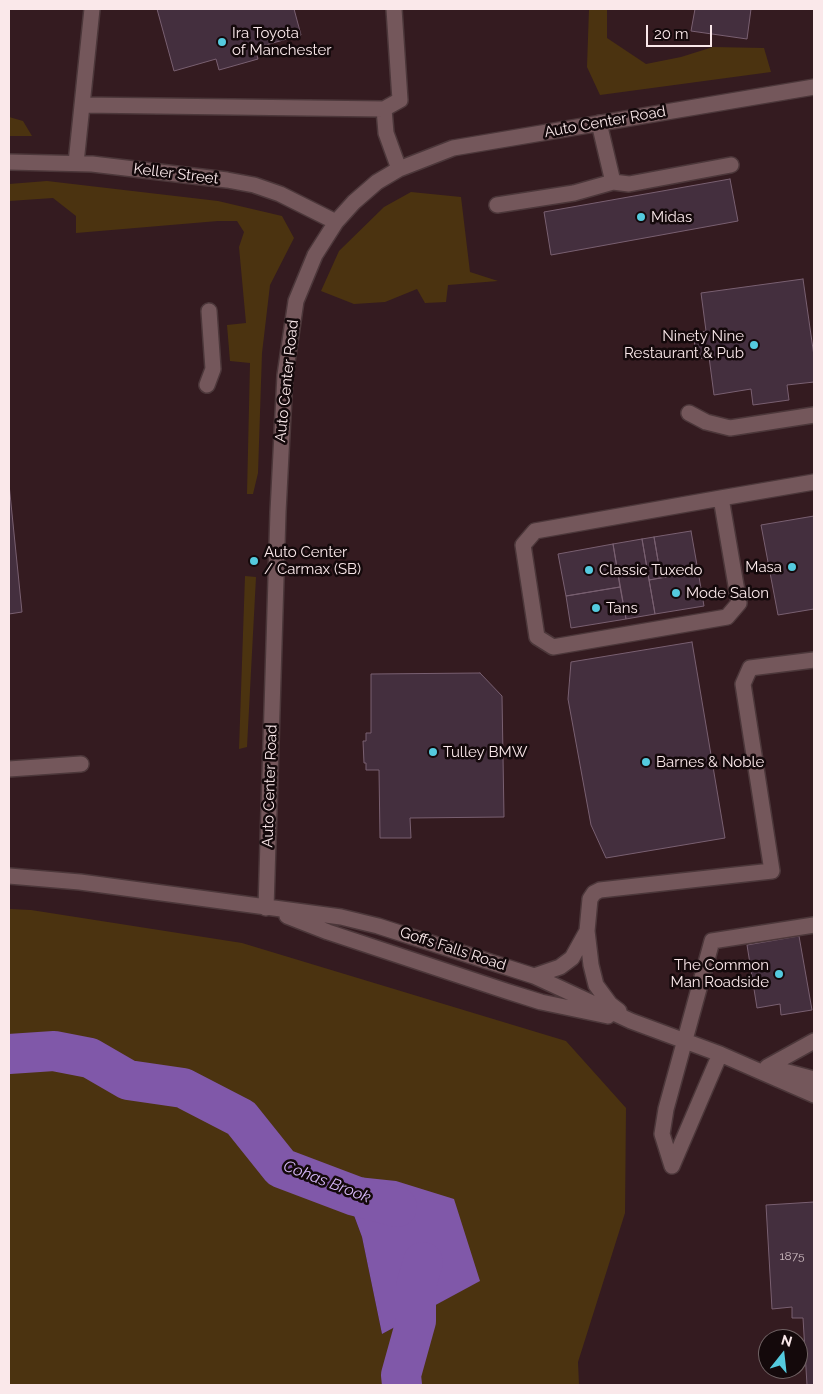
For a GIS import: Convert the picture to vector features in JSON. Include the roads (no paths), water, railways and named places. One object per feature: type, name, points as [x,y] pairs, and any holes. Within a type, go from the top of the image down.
[{"type":"street","points":[[76,163],[92,9]]},
{"type":"street","points":[[83,105],[384,109],[400,100],[394,9]]},
{"type":"street","name":"Auto Center Road","points":[[266,908],[278,512],[285,375],[296,301],[315,255],[336,222],[360,197],[399,169],[452,148],[814,87]]},
{"type":"street","points":[[384,109],[386,134],[399,169]]},
{"type":"street","points":[[599,123],[613,182]]},
{"type":"street","name":"Keller Street","points":[[9,162],[76,163],[254,185],[280,194],[336,222]]},
{"type":"street","points":[[497,205],[574,193],[613,182],[629,184],[731,165]]},
{"type":"street","points":[[207,385],[213,369],[209,310]]},
{"type":"street","points":[[689,414],[706,422],[730,428],[814,415]]},
{"type":"street","points":[[721,498],[739,603],[727,617],[553,648],[537,637],[523,545],[535,531],[721,498],[814,482]]},
{"type":"street","points":[[631,1021],[610,1004],[596,985],[591,965],[587,931],[590,899],[594,893],[600,890],[772,871],[743,684],[750,668],[814,660]]},
{"type":"street","points":[[9,769],[81,764]]},
{"type":"street","name":"Goffs Falls Road","points":[[9,876],[80,882],[340,917],[378,926],[534,976],[631,1021],[720,1054],[814,1095]]},
{"type":"street","name":"Goffs Falls Road","points":[[266,908],[328,932],[506,991],[549,1004],[631,1021]]},
{"type":"street","points":[[720,1054],[672,1166],[662,1134],[712,941],[814,925]]},
{"type":"street","points":[[534,976],[560,968],[572,958],[587,931]]},
{"type":"street","points":[[767,1066],[814,1041]]},
{"type":"street","name":"Goffs Falls Road","points":[[720,1054],[814,1079]]},
{"type":"waterway","name":"Cohas Brook","points":[[9,1054],[54,1051],[90,1058],[128,1080],[183,1088],[241,1118],[281,1168],[355,1196],[397,1207]]},
{"type":"waterway","name":"Cohas Brook","points":[[402,1385],[401,1375],[416,1321],[416,1286],[423,1262]]},
{"type":"place","name":"Ira Toyota of Manchester","points":[[222,42]]},
{"type":"place","name":"Midas","points":[[641,217]]},
{"type":"place","name":"Ninety Nine Restaurant & Pub","points":[[754,345]]},
{"type":"place","name":"Auto Center / Carmax (SB)","points":[[254,561]]},
{"type":"place","name":"Masa","points":[[792,567]]},
{"type":"place","name":"Classic Tuxedo","points":[[589,570]]},
{"type":"place","name":"Mode Salon","points":[[676,593]]},
{"type":"place","name":"Tans","points":[[596,608]]},
{"type":"place","name":"Tulley BMW","points":[[433,752]]},
{"type":"place","name":"Barnes & Noble","points":[[646,762]]},
{"type":"place","name":"The Common Man Roadside","points":[[779,974]]}]
